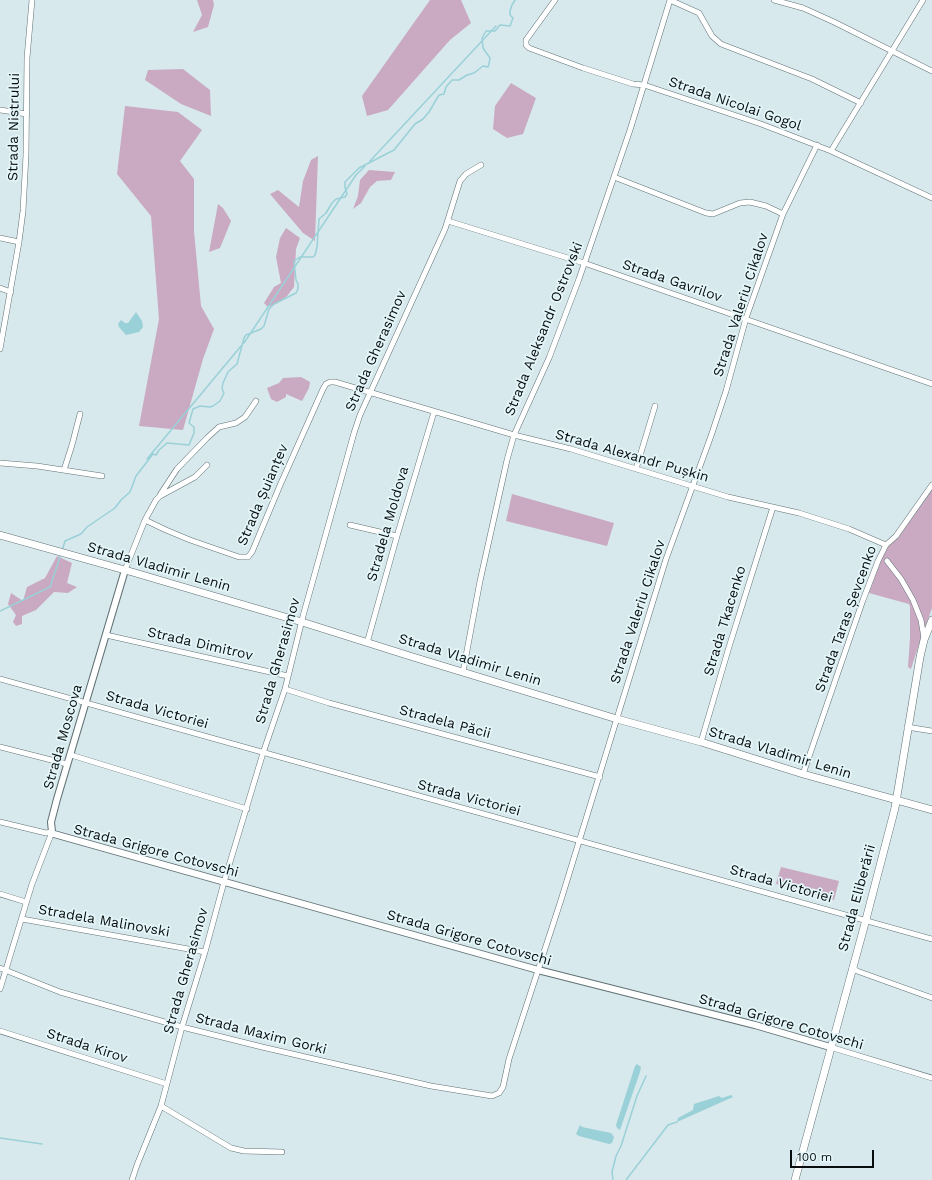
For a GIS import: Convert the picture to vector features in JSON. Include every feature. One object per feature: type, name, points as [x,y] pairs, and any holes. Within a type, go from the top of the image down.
[{"type":"main road","name":"Strada Vladimir Lenin","points":[[0,535],[302,622],[617,719],[701,742],[803,774],[932,810]]},
{"type":"main road","name":"Strada Eliberării","points":[[795,1180],[896,800],[907,727],[920,657],[924,640],[932,620]]},
{"type":"street","name":"Strada Nistrului","points":[[0,349],[20,242],[25,179],[27,58],[32,0]]},
{"type":"street","name":"Strada Nicolai Gogol","points":[[555,0],[526,40],[526,45],[531,49],[583,68],[633,84],[644,85],[761,124],[831,151],[932,198]]},
{"type":"street","points":[[670,0],[699,13],[712,36],[721,44],[812,79],[861,103]]},
{"type":"street","name":"Strada Aleksandr Ostrovski","points":[[463,672],[492,522],[514,435],[549,358],[584,263],[614,177],[670,0]]},
{"type":"street","points":[[774,0],[803,8],[834,22],[932,72]]},
{"type":"street","points":[[831,151],[924,0]]},
{"type":"street","points":[[0,110],[27,114]]},
{"type":"street","name":"Strada Valeriu Cikalov","points":[[499,1093],[503,1087],[509,1059],[600,777],[666,559],[693,487],[726,391],[746,318],[783,214],[817,145]]},
{"type":"street","name":"Strada Gherasimov","points":[[132,1180],[161,1106],[224,882],[263,753],[285,689],[348,451],[360,415],[448,221],[460,181],[466,174],[481,165]]},
{"type":"street","points":[[614,177],[706,213],[713,214],[740,203],[750,202],[766,206],[783,214]]},
{"type":"street","name":"Strada Gavrilov","points":[[448,221],[584,263],[746,318],[932,384]]},
{"type":"street","points":[[0,238],[20,242]]},
{"type":"street","points":[[0,288],[11,292]]},
{"type":"street","name":"Strada Șuianțev","points":[[145,520],[190,540],[239,557],[248,557],[252,552],[311,414],[326,384],[335,382],[370,392]]},
{"type":"street","name":"Strada Alexandr Pușkin","points":[[370,392],[693,487],[799,514],[849,529],[886,545]]},
{"type":"street","name":"Strada Moscova","points":[[0,989],[3,969],[22,919],[38,865],[52,832],[51,822],[125,570],[145,520],[153,504],[160,496],[177,469],[219,427],[236,423],[245,417],[256,401]]},
{"type":"street","points":[[636,469],[655,406]]},
{"type":"street","name":"Stradela Moldova","points":[[367,642],[396,536],[434,412]]},
{"type":"street","points":[[64,470],[80,414]]},
{"type":"street","points":[[0,463],[37,466],[102,476]]},
{"type":"street","name":"Strada Moscova","points":[[160,496],[188,481],[207,465]]},
{"type":"street","name":"Strada Taras Șevcenko","points":[[803,774],[863,600],[886,545],[896,536],[932,485]]},
{"type":"street","name":"Strada Tkacenko","points":[[701,742],[773,507]]},
{"type":"street","points":[[350,525],[396,536]]},
{"type":"street","points":[[887,561],[901,579],[913,600],[921,620],[924,640]]},
{"type":"street","name":"Strada Dimitrov","points":[[106,635],[288,676]]},
{"type":"street","name":"Strada Victoriei","points":[[0,678],[263,753],[932,939]]},
{"type":"street","name":"Stradela Păcii","points":[[285,689],[337,705],[600,777]]},
{"type":"street","points":[[907,727],[932,731]]},
{"type":"street","points":[[0,747],[68,764]]},
{"type":"street","points":[[71,755],[246,809]]},
{"type":"street","name":"Strada Grigore Cotovschi","points":[[0,822],[46,833],[52,832],[57,836],[538,970],[755,1025],[932,1078]]},
{"type":"street","name":"Stradela Malinovski","points":[[0,894],[26,902]]},
{"type":"street","name":"Stradela Malinovski","points":[[22,919],[205,952]]},
{"type":"street","points":[[852,968],[864,974],[932,998]]},
{"type":"street","name":"Strada Maxim Gorki","points":[[3,969],[60,992],[182,1027],[430,1086],[492,1096],[499,1093]]},
{"type":"street","name":"Strada Kirov","points":[[0,1031],[167,1084]]},
{"type":"street","points":[[161,1106],[231,1148],[244,1151],[282,1152]]},
{"type":"shaded area","points":[[197,0],[213,0],[214,5],[208,27],[193,32],[202,15]]},
{"type":"shaded area","points":[[430,0],[461,0],[471,23],[450,40],[388,110],[367,116],[362,96]]},
{"type":"shaded area","points":[[183,69],[210,90],[211,116],[181,104],[145,80],[148,70]]},
{"type":"shaded area","points":[[511,83],[536,98],[523,134],[507,138],[493,129],[495,106]]},
{"type":"shaded area","points":[[125,106],[178,112],[202,130],[180,161],[194,179],[194,231],[201,306],[214,329],[203,359],[183,430],[139,426],[159,319],[151,216],[117,174]]},
{"type":"shaded area","points":[[318,156],[315,241],[303,233],[270,194],[278,190],[299,207],[303,181],[311,160]]},
{"type":"shaded area","points":[[369,170],[395,172],[391,180],[377,181],[370,187],[361,203],[353,209],[358,196],[360,180]]},
{"type":"shaded area","points":[[218,204],[223,208],[231,221],[220,248],[209,252]]},
{"type":"shaded area","points":[[286,228],[300,238],[296,249],[294,287],[287,296],[278,303],[268,307],[264,303],[274,287],[281,283],[276,257],[280,238]]},
{"type":"shaded area","points":[[301,377],[310,382],[309,388],[302,401],[286,394],[286,397],[277,402],[271,399],[267,388],[279,383],[283,378]]},
{"type":"shaded area","points":[[932,490],[932,608],[911,669],[908,667],[910,638],[909,604],[869,593],[882,557],[889,546],[898,538]]},
{"type":"shaded area","points":[[512,494],[614,523],[607,546],[506,521]]},
{"type":"shaded area","points":[[57,556],[72,563],[67,583],[77,587],[68,593],[54,592],[36,610],[22,616],[22,624],[16,626],[13,622],[16,615],[8,604],[11,593],[23,601],[27,587],[45,578]]},
{"type":"shaded area","points":[[781,867],[839,881],[834,900],[776,884]]},
{"type":"water","points":[[136,312],[142,321],[143,327],[139,332],[126,335],[118,324],[121,320],[128,323]]},
{"type":"water","points":[[637,1064],[641,1067],[640,1072],[620,1130],[616,1125],[635,1066]]},
{"type":"water","points":[[731,1095],[733,1097],[677,1122],[678,1118],[693,1110],[694,1104],[719,1096],[722,1098]]},
{"type":"water","points":[[580,1125],[582,1127],[611,1133],[614,1137],[612,1143],[609,1144],[579,1136],[576,1134]]},
{"type":"waterway","points":[[62,551],[65,541],[81,534],[87,527],[115,508],[130,492],[136,476],[153,454],[156,455],[167,443],[189,445],[194,433],[194,427],[189,423],[193,409],[200,406],[210,407],[220,401],[224,393],[222,389],[223,383],[228,372],[237,364],[246,335],[261,329],[264,326],[269,309],[274,304],[296,293],[298,284],[296,280],[294,261],[300,257],[313,257],[315,255],[319,219],[326,213],[336,199],[345,197],[347,194],[345,182],[359,168],[394,150],[415,124],[423,119],[429,112],[439,95],[444,94],[446,87],[452,80],[459,80],[474,73],[483,66],[488,67],[490,58],[483,48],[482,38],[486,31],[495,31],[500,25],[510,26],[513,18],[510,15],[510,11],[515,0]]},
{"type":"waterway","points":[[370,161],[496,26]]},
{"type":"waterway","points":[[244,343],[356,175],[365,166]]},
{"type":"waterway","points":[[147,459],[241,346]]},
{"type":"waterway","points":[[0,611],[50,587],[61,554]]},
{"type":"waterway","points":[[613,1180],[612,1172],[616,1156],[621,1146],[637,1096],[646,1076]]},
{"type":"waterway","points":[[626,1180],[668,1125],[677,1122]]},
{"type":"waterway","points":[[0,1138],[42,1144]]}]
